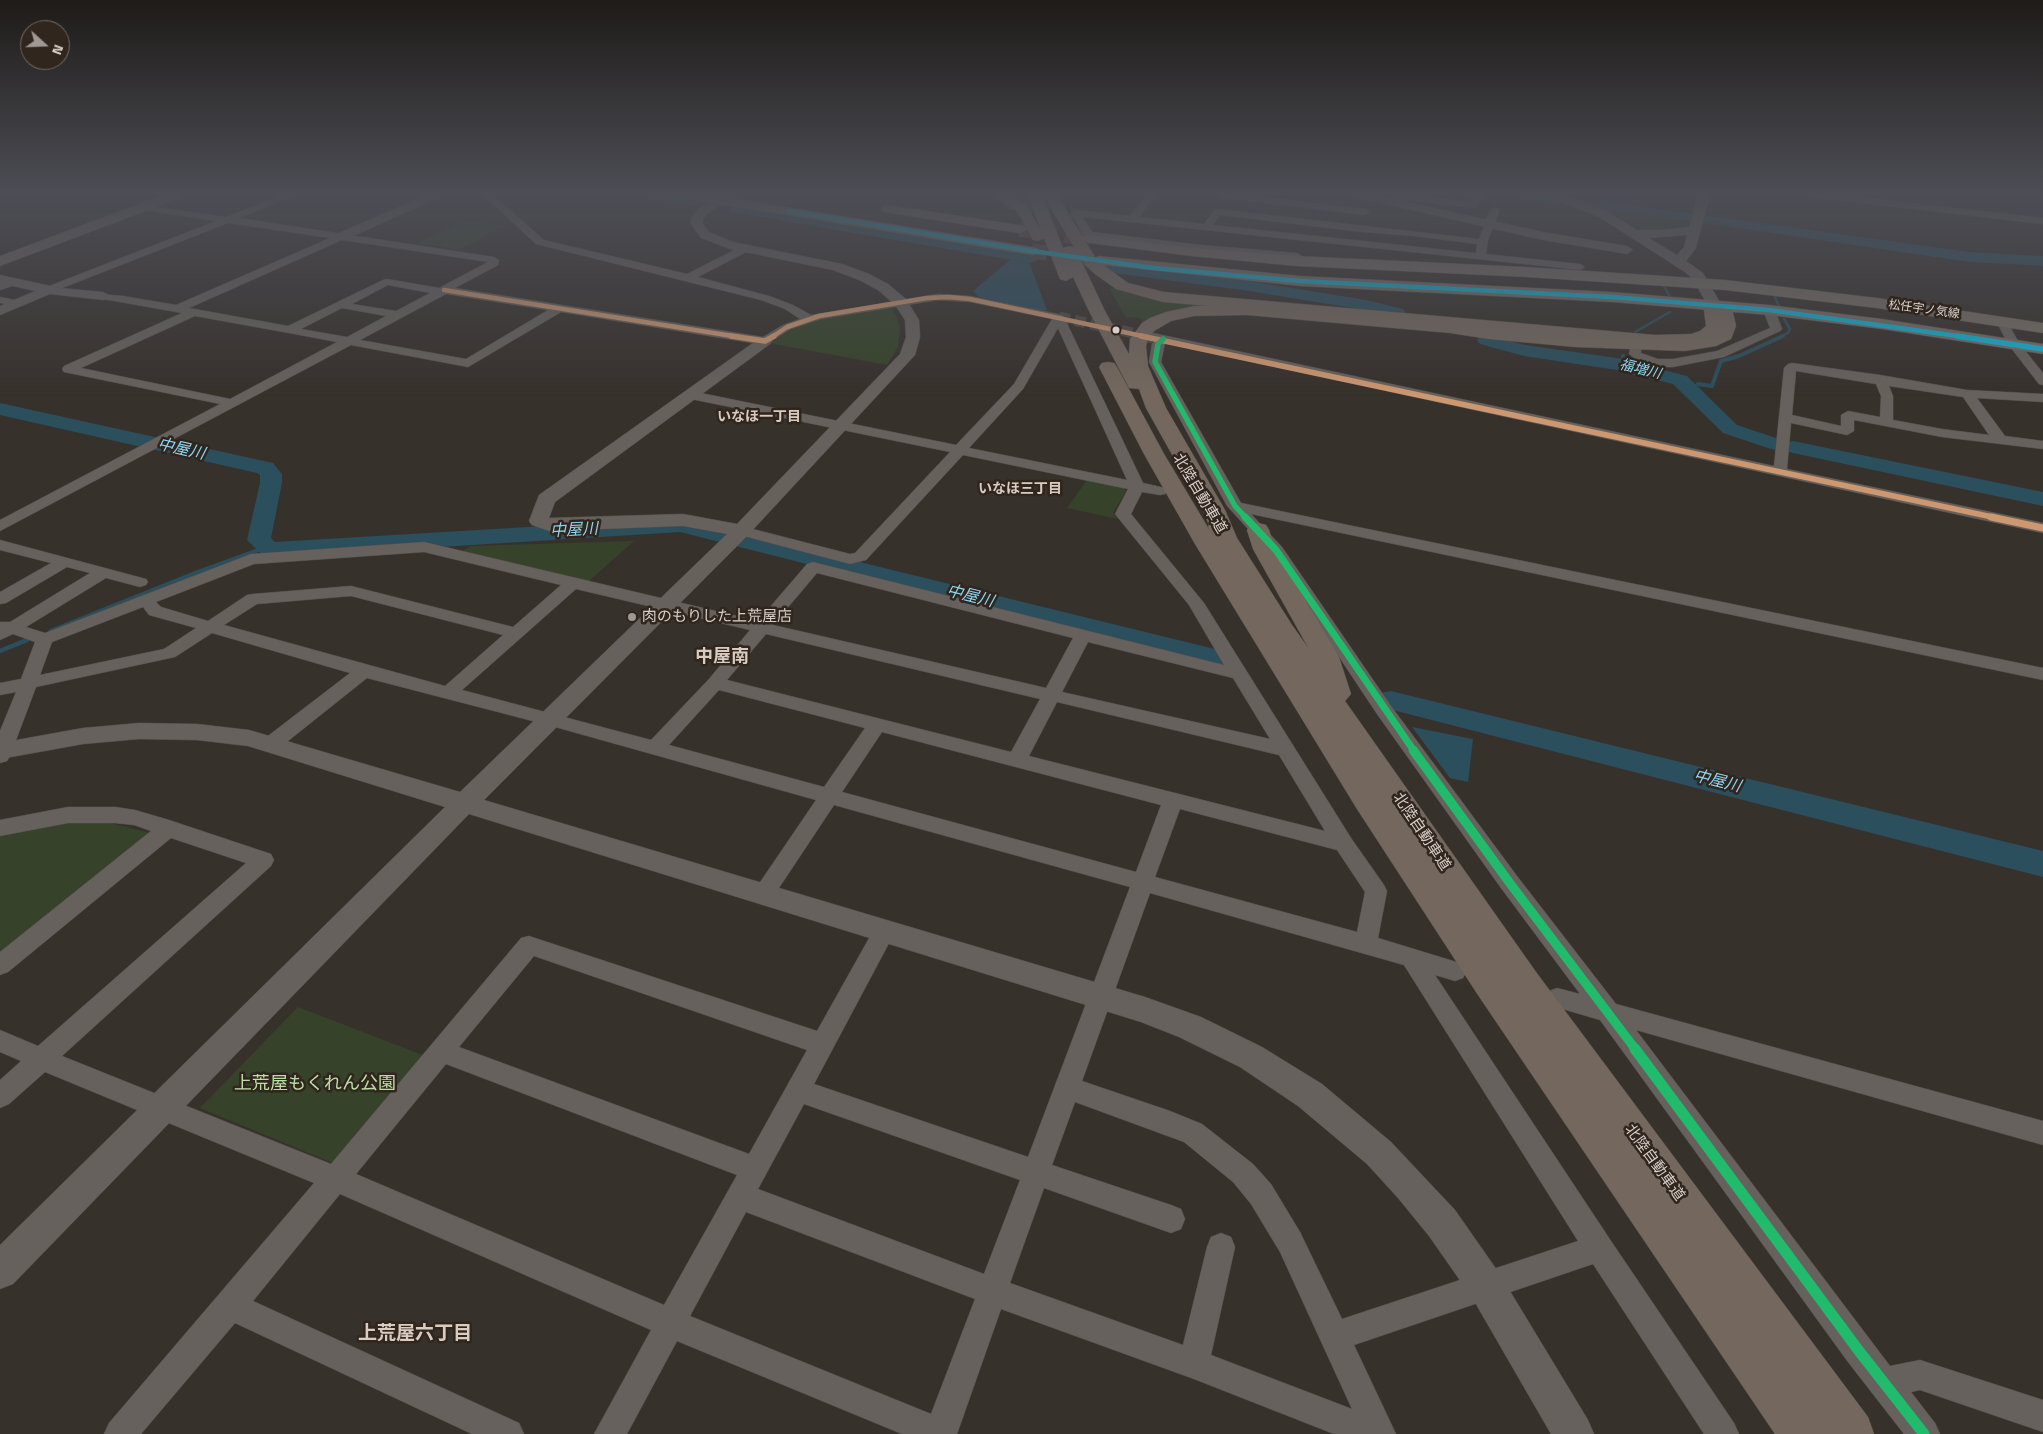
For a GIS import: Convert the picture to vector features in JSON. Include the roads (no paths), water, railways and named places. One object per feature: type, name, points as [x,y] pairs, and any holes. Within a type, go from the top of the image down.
[{"type":"highway","points":[[1053,262],[1070,290]]},
{"type":"highway","name":"北陸自動車道","points":[[1061,262],[1072,291],[1112,374],[1154,454],[1257,628],[1368,801],[1490,985],[1803,1434]]},
{"type":"highway","name":"北陸自動車道","points":[[1075,262],[1097,311],[1178,460],[1227,542],[1348,728],[1524,982],[1851,1434]]},
{"type":"highway","points":[[1090,262],[1112,281],[1133,290],[1180,300],[1608,339],[1669,341],[1699,338],[1711,332],[1714,327],[1715,322],[1712,310],[1715,306],[1726,312],[1728,322],[1728,330],[1719,339],[1699,345],[1643,345],[1608,339]]},
{"type":"highway","points":[[1227,542],[1214,510],[1156,408],[1139,366],[1137,346],[1139,339],[1148,327],[1166,317],[1179,313],[1229,310],[1449,325]]},
{"type":"highway","points":[[1258,530],[1264,549],[1326,657],[1348,728]]},
{"type":"main road","name":"松任宇ノ気線","points":[[1108,262],[1300,281],[1602,297],[1770,310],[1882,324],[2043,349]]},
{"type":"main road","name":"松任宇ノ気線","points":[[1358,262],[1703,284],[1867,302],[2043,328]]},
{"type":"street","points":[[0,311],[120,262]]},
{"type":"street","points":[[177,309],[284,262]]},
{"type":"street","points":[[0,526],[350,341],[494,262]]},
{"type":"street","points":[[622,262],[766,298],[789,307],[809,319]]},
{"type":"street","points":[[688,278],[719,262]]},
{"type":"street","points":[[0,1271],[549,719],[734,538],[843,426],[907,355],[911,346],[913,328],[907,311],[901,302],[883,287],[847,270],[816,262]]},
{"type":"street","points":[[1534,262],[1580,267]]},
{"type":"street","points":[[1678,262],[1698,276],[1715,306]]},
{"type":"street","points":[[0,279],[48,290],[103,296],[468,363],[558,309]]},
{"type":"street","points":[[0,288],[14,282]]},
{"type":"street","points":[[289,330],[386,282],[765,341]]},
{"type":"street","points":[[938,297],[963,298],[1059,317],[1022,382],[860,557],[850,559],[734,538],[683,520],[549,525],[539,521],[546,499],[786,327],[809,319],[938,297]]},
{"type":"street","points":[[0,300],[16,303]]},
{"type":"street","points":[[341,305],[399,314]]},
{"type":"street","points":[[1643,345],[1634,348],[1635,354],[1643,360],[1657,363],[1673,363],[1720,354],[1776,329],[1770,310]]},
{"type":"street","points":[[194,312],[68,369],[232,402]]},
{"type":"street","points":[[1059,317],[1138,486]]},
{"type":"street","points":[[2002,321],[2014,344],[2043,381]]},
{"type":"street","points":[[1924,1434],[1486,851],[1384,710],[1276,550],[1258,530],[1227,505],[1155,362],[1158,338],[2043,528]]},
{"type":"street","points":[[1780,473],[1790,368],[1880,379],[1967,394],[2043,398]]},
{"type":"street","points":[[1880,379],[1887,396],[1886,422]]},
{"type":"street","points":[[1967,394],[2001,441]]},
{"type":"street","points":[[691,395],[1160,491]]},
{"type":"street","points":[[1785,418],[1847,431],[1848,415],[1942,434],[2043,445]]},
{"type":"street","points":[[1138,486],[1123,514],[1196,603],[1344,844],[1376,891],[1366,944]]},
{"type":"street","points":[[1227,505],[2043,674]]},
{"type":"street","points":[[0,545],[140,582]]},
{"type":"street","points":[[4,629],[45,639],[251,559],[424,547],[1287,750]]},
{"type":"street","points":[[0,599],[64,562]]},
{"type":"street","points":[[654,749],[715,683],[761,626],[813,567],[1239,674]]},
{"type":"street","points":[[4,629],[104,572]]},
{"type":"street","points":[[448,693],[573,582]]},
{"type":"street","points":[[0,689],[169,653],[253,599],[351,591],[515,633]]},
{"type":"street","points":[[146,600],[155,611],[364,670],[1411,956],[1455,971]]},
{"type":"street","points":[[1017,760],[1083,635]]},
{"type":"street","points":[[1,753],[45,639]]},
{"type":"street","points":[[272,744],[364,670]]},
{"type":"street","points":[[715,683],[1344,844]]},
{"type":"street","points":[[762,894],[877,725]]},
{"type":"street","points":[[1,753],[83,736],[139,731],[197,732],[240,737],[272,744],[1100,996],[1145,1010],[1197,1030],[1251,1057],[1310,1095],[1379,1153],[1410,1186],[1459,1246],[1486,1286],[1574,1434]]},
{"type":"street","points":[[0,1041],[161,1109],[334,1178],[670,1322],[940,1434],[1172,800]]},
{"type":"street","points":[[0,828],[38,820],[93,814],[135,818],[263,860],[0,1096]]},
{"type":"street","points":[[0,965],[169,828]]},
{"type":"street","points":[[610,1434],[885,930]]},
{"type":"street","points":[[120,1434],[230,1306],[334,1178],[529,945],[822,1044]]},
{"type":"street","points":[[1411,956],[1599,1248],[1723,1434]]},
{"type":"street","points":[[1557,998],[2043,1133]]},
{"type":"street","points":[[440,1051],[754,1169]]},
{"type":"street","points":[[1067,1088],[1170,1123],[1193,1133],[1243,1173],[1261,1194],[1290,1242],[1380,1434]]},
{"type":"street","points":[[797,1090],[1171,1219]]},
{"type":"street","points":[[740,1196],[992,1291],[1194,1364],[1376,1434]]},
{"type":"street","points":[[1194,1364],[1221,1246]]},
{"type":"street","points":[[1335,1336],[1599,1248]]},
{"type":"street","points":[[230,1306],[508,1434]]},
{"type":"street","points":[[1884,1383],[1920,1375],[2043,1416]]},
{"type":"water","points":[[1008,262],[1029,262],[1047,310],[1042,311],[979,297],[973,291]]},
{"type":"water","points":[[1412,727],[1473,739],[1468,782],[1450,778]]},
{"type":"waterway","name":"福増川","points":[[1104,268],[1243,285],[1366,305],[1397,313]]},
{"type":"waterway","points":[[1664,286],[1670,297]]},
{"type":"waterway","points":[[1774,295],[1779,306]]},
{"type":"waterway","points":[[1635,332],[1670,312]]},
{"type":"waterway","points":[[1780,337],[1788,333],[1790,329],[1784,319]]},
{"type":"waterway","points":[[1698,384],[1712,386],[1721,361],[1739,356],[1783,336]]},
{"type":"waterway","name":"福増川","points":[[1486,340],[1524,350],[1617,364],[1680,380],[1730,429],[1775,444]]},
{"type":"waterway","name":"福増川","points":[[1680,380],[1688,383]]},
{"type":"waterway","name":"中屋川","points":[[0,409],[265,468],[271,474],[271,483],[259,540],[268,548],[281,550],[680,525],[1223,660]]},
{"type":"waterway","name":"福増川","points":[[1793,447],[2043,499]]},
{"type":"waterway","name":"中屋川","points":[[264,549],[268,548]]},
{"type":"waterway","points":[[51,631],[198,572],[256,551]]},
{"type":"waterway","points":[[0,651],[27,640]]},
{"type":"waterway","name":"中屋川","points":[[1391,700],[2043,864]]},
{"type":"tunnel","points":[[1059,317],[1150,337]]},
{"type":"tunnel","points":[[1146,336],[1150,337]]},
{"type":"place","name":"肉のもりした上荒屋店","points":[[632,617]]},
{"type":"district","name":"いなほ一丁目","points":[[759,418]]},
{"type":"district","name":"いなほ三丁目","points":[[1020,490]]},
{"type":"district","name":"中屋南","points":[[722,658]]},
{"type":"district","name":"上荒屋六丁目","points":[[415,1334]]},
{"type":"park label","name":"上荒屋もくれん公園","points":[[315,1085]]}]
